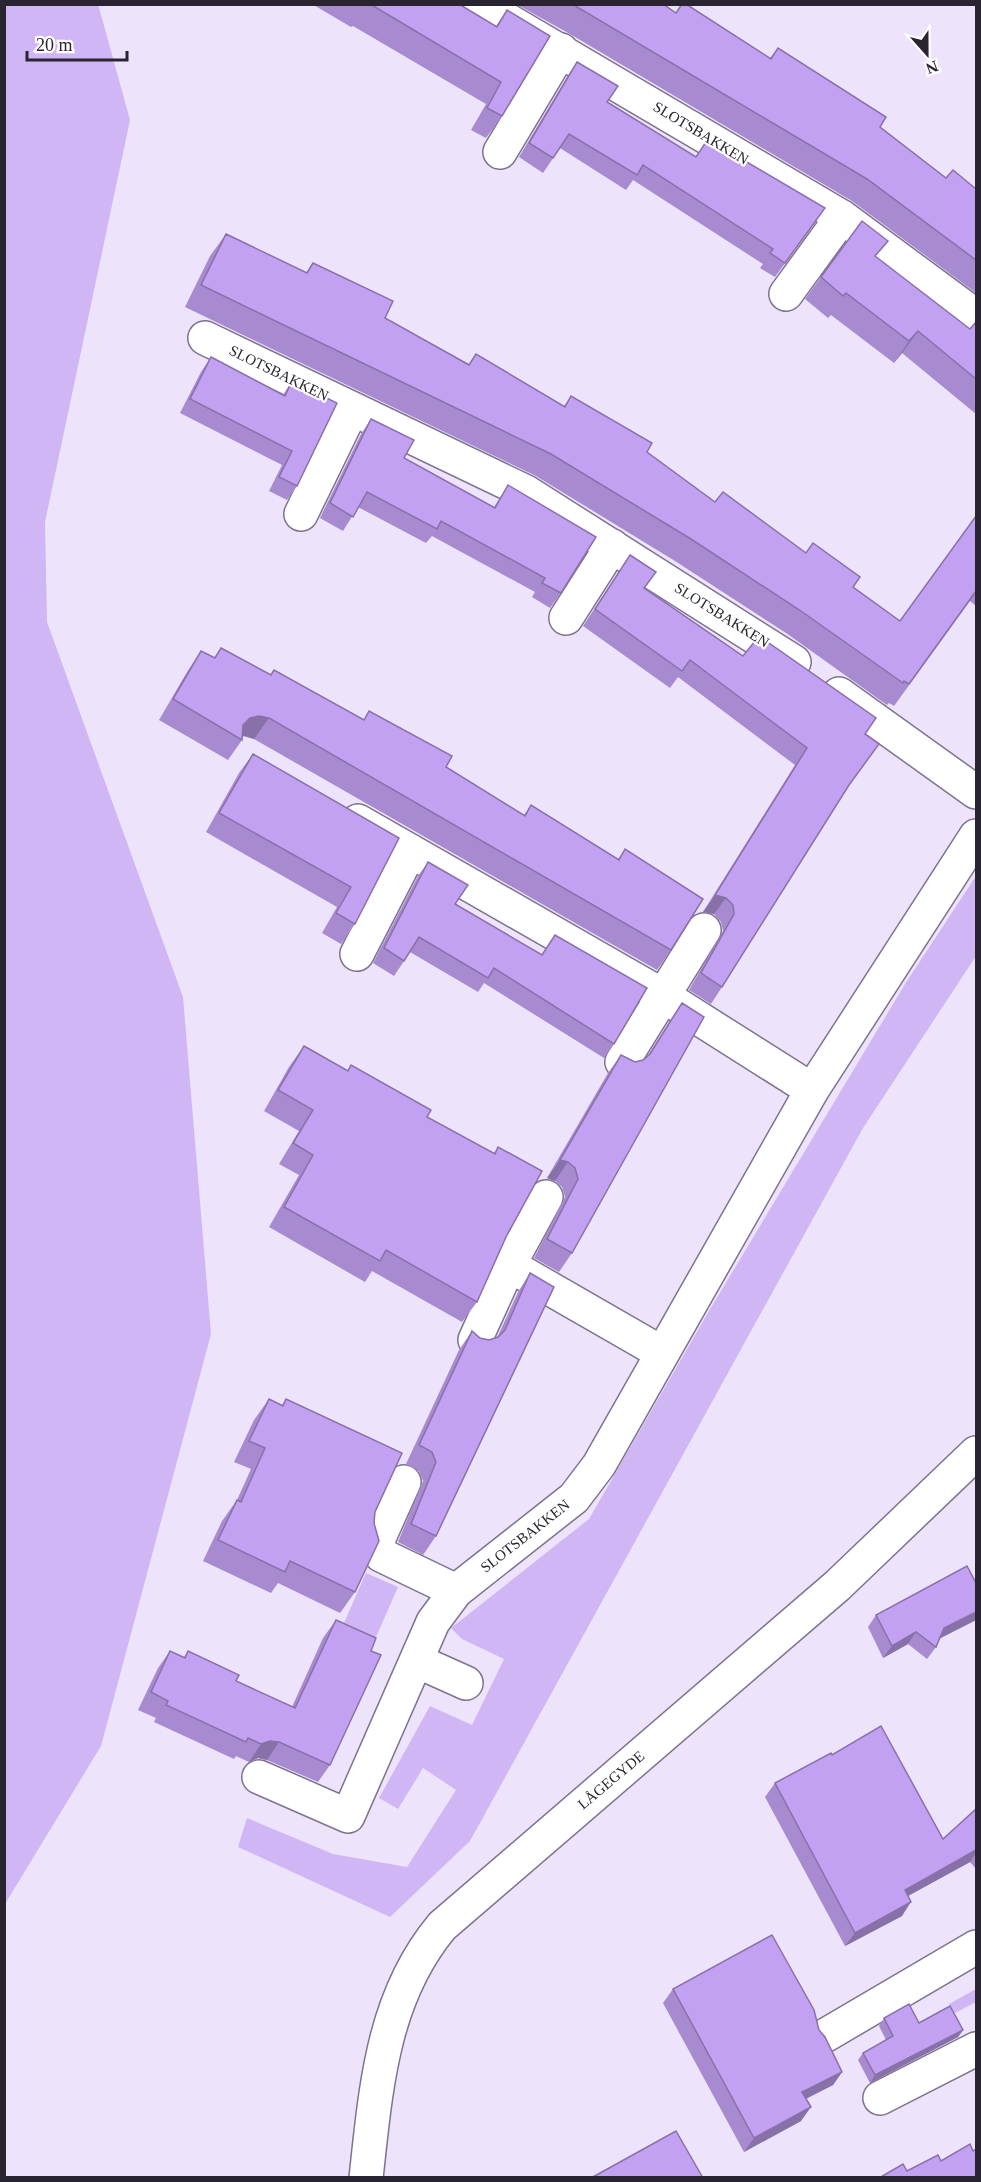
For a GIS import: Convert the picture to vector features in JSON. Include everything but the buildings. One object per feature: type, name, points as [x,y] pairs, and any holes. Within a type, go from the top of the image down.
[{"type":"street","name":"SLOTSBAKKEN","points":[[480,4],[842,217],[976,316]]},
{"type":"street","points":[[500,152],[561,50]]},
{"type":"street","points":[[786,294],[842,217]]},
{"type":"street","name":"SLOTSBAKKEN","points":[[205,338],[526,492],[775,648],[976,792]]},
{"type":"street","points":[[301,514],[352,409]]},
{"type":"street","points":[[566,618],[612,546]]},
{"type":"street","points":[[327,803],[662,995],[812,1090]]},
{"type":"street","name":"SLOTSBAKKEN","points":[[259,1777],[348,1816],[434,1623],[456,1592],[574,1498],[599,1465],[812,1090],[976,836]]},
{"type":"street","points":[[357,954],[410,851]]},
{"type":"street","points":[[622,1062],[704,930]]},
{"type":"street","points":[[475,1340],[509,1265],[546,1197]]},
{"type":"street","points":[[509,1265],[662,1353]]},
{"type":"street","name":"LÅGEGYDE","points":[[366,2178],[386,2034],[406,1983],[435,1935],[488,1884],[696,1709],[844,1579],[976,1453]]},
{"type":"street","points":[[404,1482],[378,1540],[381,1555],[456,1592]]},
{"type":"street","points":[[417,1661],[466,1683]]},
{"type":"street","points":[[826,2035],[976,1947]]},
{"type":"street","points":[[880,2098],[976,2049]]},
{"type":"shaded area","points":[[98,4],[130,120],[45,522],[47,622],[183,997],[211,1334],[101,1746],[5,1904],[5,5]]},
{"type":"shaded area","points":[[976,876],[976,956],[863,1128],[470,1841],[390,1917],[238,1847],[247,1818],[333,1854],[407,1867],[456,1790],[423,1768],[398,1809],[379,1798],[430,1706],[472,1725],[504,1659],[462,1639],[451,1628],[589,1519],[706,1316],[905,984]]},
{"type":"shaded area","points":[[366,1573],[398,1587],[376,1637],[344,1623]]},
{"type":"shaded area","points":[[976,1989],[976,2002],[955,2013],[949,2004]]}]
